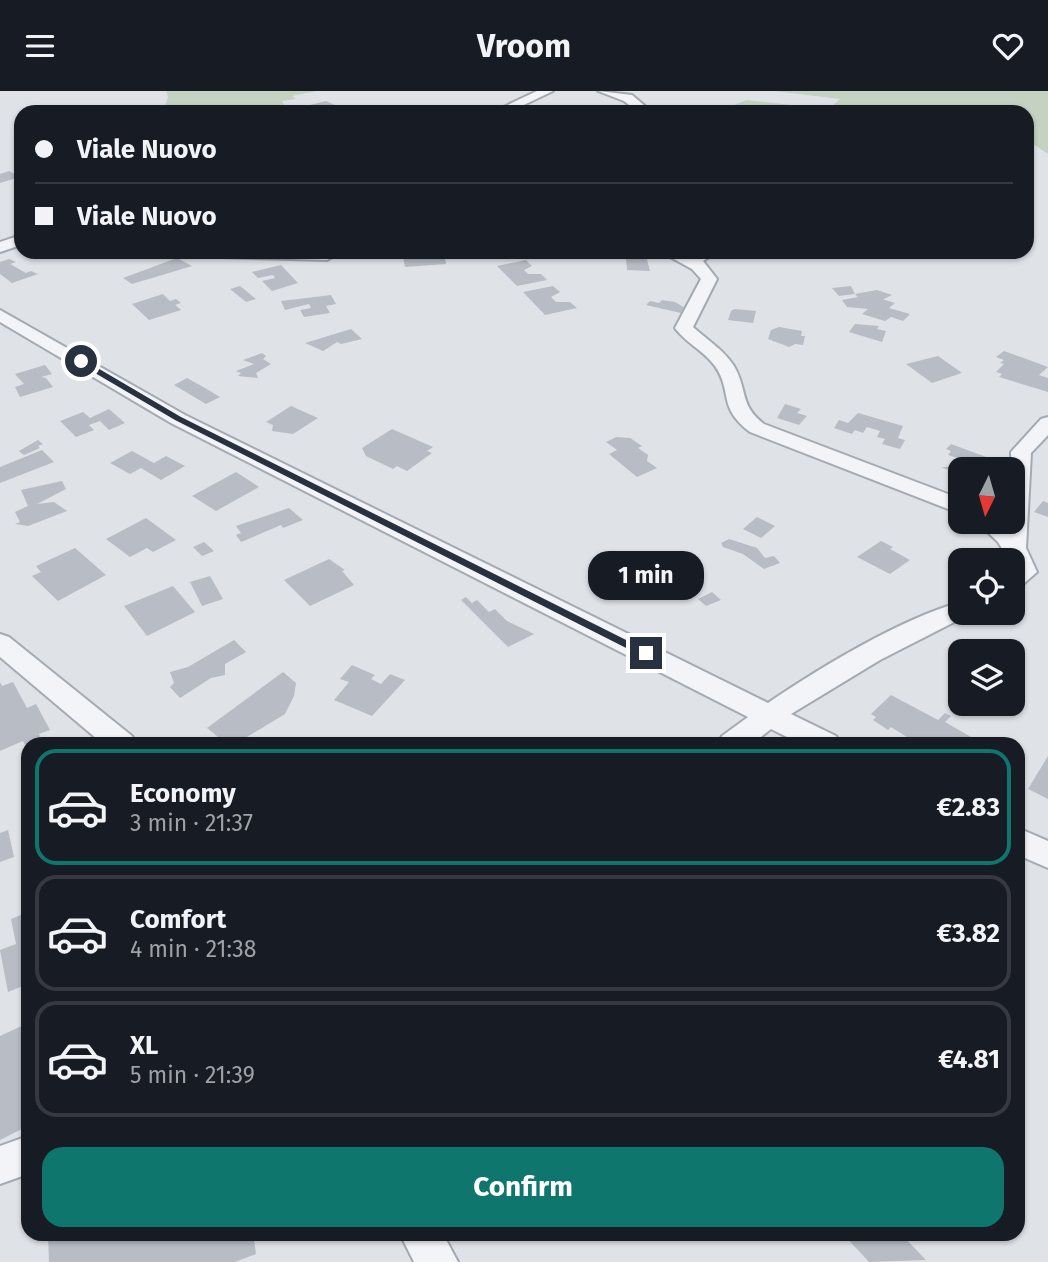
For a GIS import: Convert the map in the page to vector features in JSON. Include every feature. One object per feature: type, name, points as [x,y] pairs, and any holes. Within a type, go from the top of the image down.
[{"type":"street","points":[[515,105],[547,91]]},
{"type":"street","points":[[604,91],[628,98],[637,105]]},
{"type":"street","points":[[701,259],[709,279],[684,328],[724,366],[735,408],[742,418],[757,428],[948,502]]},
{"type":"street","points":[[0,316],[178,419],[812,737]]},
{"type":"street","points":[[1015,548],[1021,452],[1048,423]]},
{"type":"street","points":[[1005,534],[1015,548]]},
{"type":"street","points":[[741,737],[768,715],[893,640],[948,616]]},
{"type":"street","points":[[0,643],[114,737]]},
{"type":"street","points":[[1025,844],[1048,855]]},
{"type":"street","points":[[0,1165],[21,1158]]},
{"type":"street","points":[[424,1241],[438,1262]]},
{"type":"green space","points":[[166,91],[317,91],[292,96],[296,99],[282,101],[284,105],[165,105],[168,97]]},
{"type":"green space","points":[[774,91],[1048,91],[1048,154],[1034,145],[1034,105],[833,105],[840,99]]},
{"type":"green space","points":[[746,100],[792,105],[735,105]]},
{"type":"building","points":[[326,101],[335,105],[310,105]]},
{"type":"building","points":[[9,171],[14,174],[14,179],[0,183],[0,174]]},
{"type":"building","points":[[9,259],[16,262],[10,264],[26,273],[31,271],[38,274],[12,283],[0,274],[0,262]]},
{"type":"building","points":[[174,259],[192,266],[132,284],[123,278]]},
{"type":"building","points":[[403,259],[445,259],[446,264],[405,267]]},
{"type":"building","points":[[626,259],[647,259],[650,271],[627,270]]},
{"type":"building","points":[[526,260],[532,266],[524,270],[528,274],[541,274],[547,280],[517,286],[497,266]]},
{"type":"building","points":[[281,265],[298,283],[272,291],[262,281],[275,278],[273,275],[258,278],[252,272]]},
{"type":"building","points":[[240,286],[256,299],[246,302],[230,289]]},
{"type":"building","points":[[553,286],[560,292],[551,297],[556,302],[570,302],[577,308],[545,315],[523,292]]},
{"type":"building","points":[[851,286],[855,294],[839,296],[832,288]]},
{"type":"building","points":[[877,290],[892,295],[883,299],[895,303],[889,308],[910,314],[903,321],[891,317],[885,321],[862,314],[868,309],[847,307],[842,300],[858,297],[855,294]]},
{"type":"building","points":[[163,294],[170,301],[176,299],[181,303],[175,305],[181,310],[149,320],[132,304]]},
{"type":"building","points":[[331,295],[336,304],[326,306],[330,313],[304,317],[300,310],[311,308],[309,304],[285,310],[281,301]]},
{"type":"building","points":[[662,300],[675,302],[685,308],[681,313],[646,305],[650,301],[659,303]]},
{"type":"building","points":[[731,311],[756,311],[753,323],[728,320]]},
{"type":"building","points":[[855,324],[879,326],[877,329],[886,331],[882,342],[849,332]]},
{"type":"building","points":[[779,327],[802,331],[801,336],[805,336],[803,345],[795,344],[789,347],[768,339],[771,330]]},
{"type":"building","points":[[351,329],[362,339],[341,344],[337,342],[323,351],[305,343]]},
{"type":"building","points":[[1004,351],[1048,367],[1039,375],[1048,378],[1048,392],[999,377],[1002,374],[996,372],[1004,364],[1000,363],[1004,360],[996,357]]},
{"type":"building","points":[[262,353],[266,356],[263,359],[271,364],[256,373],[258,378],[238,376],[241,373],[236,371],[254,364],[243,360]]},
{"type":"building","points":[[938,356],[962,373],[932,383],[906,364]]},
{"type":"building","points":[[45,365],[52,374],[41,377],[46,378],[53,387],[20,397],[15,387],[24,384],[15,374]]},
{"type":"building","points":[[187,378],[220,397],[206,404],[174,385]]},
{"type":"building","points":[[785,404],[801,409],[797,413],[807,416],[799,425],[777,418]]},
{"type":"building","points":[[291,406],[318,418],[293,434],[272,431],[273,425],[266,422]]},
{"type":"building","points":[[109,409],[125,423],[109,430],[100,421],[89,425],[94,430],[76,437],[60,421],[83,412],[90,418]]},
{"type":"building","points":[[858,413],[903,426],[898,438],[905,440],[900,449],[882,444],[885,439],[877,437],[880,431],[867,427],[863,433],[855,430],[852,434],[834,428],[839,420],[848,423]]},
{"type":"building","points":[[392,429],[433,447],[427,451],[432,453],[407,471],[397,466],[393,469],[366,456],[362,448]]},
{"type":"building","points":[[616,437],[630,438],[642,446],[638,448],[648,455],[647,461],[657,468],[637,477],[609,454],[617,450],[606,442]]},
{"type":"building","points":[[38,440],[43,444],[38,446],[40,448],[24,455],[19,451]]},
{"type":"building","points":[[951,444],[986,457],[954,457],[948,455],[951,451],[946,449]]},
{"type":"building","points":[[42,450],[54,462],[0,483],[0,467]]},
{"type":"building","points":[[132,451],[154,463],[166,456],[185,466],[161,480],[141,468],[130,474],[110,463]]},
{"type":"building","points":[[236,472],[259,487],[216,511],[192,496]]},
{"type":"building","points":[[62,481],[66,489],[37,504],[54,502],[67,511],[28,526],[15,524],[20,522],[15,512],[28,506],[21,490]]},
{"type":"building","points":[[1043,501],[1048,503],[1048,517],[1034,512]]},
{"type":"building","points":[[289,508],[303,520],[283,528],[281,525],[241,542],[236,535],[241,533],[236,526]]},
{"type":"building","points":[[757,517],[775,526],[761,538],[743,529]]},
{"type":"building","points":[[146,518],[176,540],[153,552],[147,548],[130,557],[106,539]]},
{"type":"building","points":[[729,539],[757,548],[765,558],[774,556],[780,563],[764,569],[743,554],[723,547],[721,543]]},
{"type":"building","points":[[881,541],[910,560],[890,574],[857,557]]},
{"type":"building","points":[[204,542],[214,551],[202,556],[193,547]]},
{"type":"building","points":[[75,548],[106,575],[58,601],[32,576],[41,572],[36,566]]},
{"type":"building","points":[[329,559],[345,570],[342,571],[354,585],[310,606],[284,580]]},
{"type":"building","points":[[210,576],[223,599],[202,606],[190,582]]},
{"type":"building","points":[[173,586],[195,612],[147,636],[124,606]]},
{"type":"building","points":[[712,592],[721,600],[706,606],[698,599]]},
{"type":"building","points":[[466,597],[472,603],[477,600],[489,612],[495,609],[507,621],[534,634],[508,647],[461,600]]},
{"type":"building","points":[[234,640],[246,652],[225,664],[225,675],[211,678],[180,698],[170,687],[174,683],[170,672],[188,667]]},
{"type":"building","points":[[352,665],[375,675],[371,679],[381,684],[390,674],[405,680],[372,716],[334,700],[349,682],[340,679]]},
{"type":"building","points":[[283,672],[296,683],[294,696],[285,714],[247,737],[218,737],[207,728]]},
{"type":"building","points":[[0,682],[2,686],[13,682],[27,708],[36,704],[50,730],[39,734],[40,737],[21,737],[21,742],[0,751]]},
{"type":"building","points":[[891,695],[938,720],[945,713],[951,716],[945,722],[971,737],[907,737],[891,727],[888,730],[873,720],[876,717],[871,714]]},
{"type":"building","points":[[1048,756],[1048,799],[1028,789]]},
{"type":"building","points":[[8,830],[14,857],[0,862],[0,833]]},
{"type":"building","points":[[21,915],[21,987],[8,992],[0,950],[16,944],[11,919]]},
{"type":"building","points":[[21,1026],[21,1130],[0,1140],[0,1036]]},
{"type":"building","points":[[48,1241],[254,1241],[256,1254],[235,1262],[49,1262]]},
{"type":"building","points":[[850,1241],[908,1241],[926,1260],[869,1262]]},
{"type":"route","points":[[81,361],[178,419],[646,653]]}]
